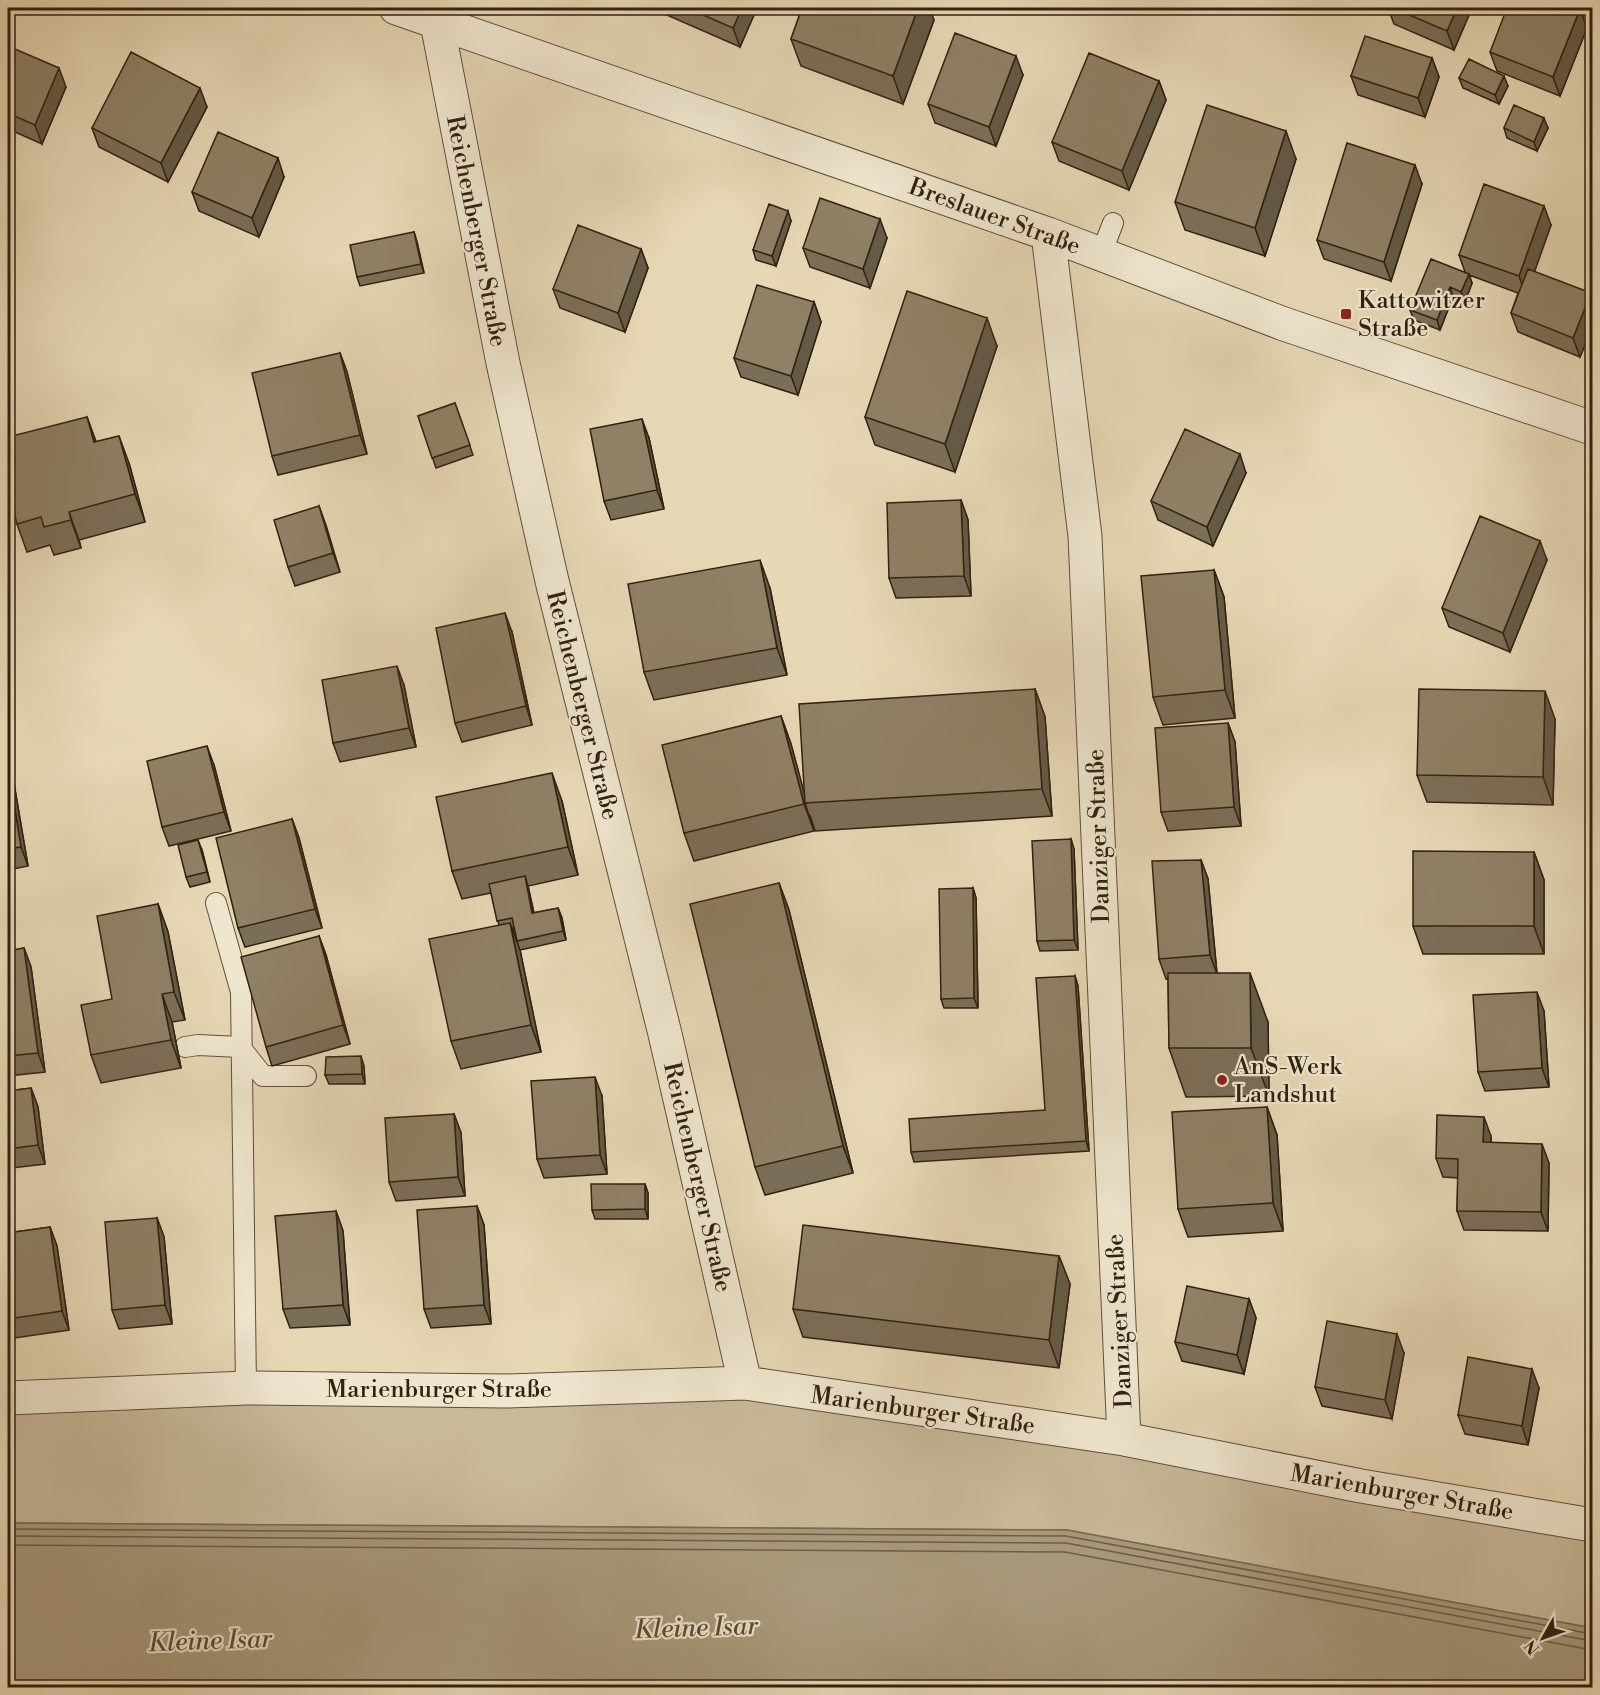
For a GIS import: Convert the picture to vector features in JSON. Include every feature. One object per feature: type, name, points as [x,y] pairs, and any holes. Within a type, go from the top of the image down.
[{"type":"street","name":"Breslauer Straße","points":[[396,8],[1048,234],[1284,324],[1593,428]]},
{"type":"street","name":"Reichenberger Straße","points":[[437,23],[503,363],[552,581],[665,1034],[745,1383]]},
{"type":"street","name":"Danziger Straße","points":[[1048,234],[1085,536],[1124,1439]]},
{"type":"street","name":"Marienburger Straße","points":[[8,1398],[246,1388],[506,1391],[745,1383],[1124,1439],[1361,1486],[1593,1525]]},
{"type":"lane","points":[[1101,254],[1113,223]]},
{"type":"lane","points":[[216,903],[241,992],[246,1388]]},
{"type":"lane","points":[[185,1047],[198,1045],[240,1047],[263,1076],[306,1077]]},
{"type":"shaded area","points":[[745,1383],[1592,1525],[1592,1628],[1067,1530],[8,1523],[8,1398]]},
{"type":"water","name":"Kleine Isar","points":[[8,1523],[1067,1530],[1592,1628],[1592,1687],[8,1687]]},
{"type":"building","points":[[687,8],[742,8],[733,28]]},
{"type":"building","points":[[802,8],[918,8],[893,76],[791,39]]},
{"type":"building","points":[[1393,8],[1457,8],[1447,31]]},
{"type":"building","points":[[1507,8],[1580,9],[1553,77],[1490,52]]},
{"type":"building","points":[[955,33],[1016,56],[989,127],[928,104]]},
{"type":"building","points":[[1365,36],[1432,58],[1418,98],[1351,76]]},
{"type":"building","points":[[8,46],[59,68],[35,125],[8,113]]},
{"type":"building","points":[[131,52],[200,88],[161,163],[92,128]]},
{"type":"building","points":[[1089,53],[1159,81],[1122,171],[1052,142]]},
{"type":"building","points":[[1469,59],[1504,76],[1495,95],[1459,78]]},
{"type":"building","points":[[1207,105],[1286,131],[1255,228],[1175,202]]},
{"type":"building","points":[[1514,105],[1544,118],[1534,142],[1504,128]]},
{"type":"building","points":[[218,132],[278,158],[252,218],[192,192]]},
{"type":"building","points":[[1347,143],[1415,165],[1384,262],[1317,240]]},
{"type":"building","points":[[1484,184],[1544,206],[1519,276],[1459,255]]},
{"type":"building","points":[[820,198],[880,219],[863,269],[803,248]]},
{"type":"building","points":[[769,204],[788,211],[772,256],[753,250]]},
{"type":"building","points":[[578,225],[641,249],[618,313],[553,289]]},
{"type":"building","points":[[414,232],[421,264],[357,277],[350,245]]},
{"type":"building","points":[[1431,259],[1469,274],[1461,292],[1450,287],[1437,320],[1410,310]]},
{"type":"building","points":[[1528,269],[1591,293],[1573,338],[1511,313]]},
{"type":"building","points":[[757,285],[814,302],[791,376],[734,358]]},
{"type":"building","points":[[907,291],[987,318],[945,444],[865,417]]},
{"type":"building","points":[[340,353],[360,435],[272,456],[252,373]]},
{"type":"building","points":[[455,403],[470,445],[432,458],[418,416]]},
{"type":"building","points":[[87,417],[94,442],[119,436],[135,494],[69,512],[71,520],[44,527],[41,517],[17,524],[8,486],[8,437]]},
{"type":"building","points":[[642,419],[657,490],[604,501],[590,429]]},
{"type":"building","points":[[1185,429],[1240,454],[1207,527],[1151,501]]},
{"type":"building","points":[[961,500],[964,576],[889,578],[887,503]]},
{"type":"building","points":[[319,506],[333,553],[288,567],[274,520]]},
{"type":"building","points":[[1480,516],[1540,541],[1503,633],[1442,608]]},
{"type":"building","points":[[760,560],[777,648],[644,672],[628,584]]},
{"type":"building","points":[[1214,570],[1225,690],[1153,697],[1141,576]]},
{"type":"building","points":[[505,613],[526,706],[455,723],[436,628]]},
{"type":"building","points":[[397,666],[409,728],[333,743],[322,680]]},
{"type":"building","points":[[1035,689],[1042,789],[805,803],[799,704]]},
{"type":"building","points":[[1419,689],[1545,691],[1543,777],[1417,775]]},
{"type":"building","points":[[781,716],[804,804],[684,833],[662,745]]},
{"type":"building","points":[[1228,723],[1234,807],[1161,812],[1155,728]]},
{"type":"building","points":[[207,746],[224,812],[162,827],[147,761]]},
{"type":"building","points":[[8,767],[21,847],[8,849]]},
{"type":"building","points":[[552,773],[568,847],[452,871],[436,797]]},
{"type":"building","points":[[292,819],[315,909],[238,928],[216,838]]},
{"type":"building","points":[[1071,839],[1074,940],[1037,941],[1032,841]]},
{"type":"building","points":[[198,840],[207,872],[186,877],[178,845]]},
{"type":"building","points":[[1413,851],[1534,852],[1534,926],[1413,926]]},
{"type":"building","points":[[1201,860],[1210,955],[1159,959],[1152,861]]},
{"type":"building","points":[[525,876],[532,913],[558,908],[563,931],[517,941],[512,918],[497,921],[489,884]]},
{"type":"building","points":[[779,883],[843,1146],[755,1167],[690,904]]},
{"type":"building","points":[[973,888],[974,998],[941,999],[939,889]]},
{"type":"building","points":[[158,904],[174,992],[162,994],[171,1040],[91,1055],[81,1005],[112,999],[97,916]]},
{"type":"building","points":[[510,923],[531,1025],[451,1041],[429,939]]},
{"type":"building","points":[[319,936],[343,1025],[266,1047],[241,957]]},
{"type":"building","points":[[24,948],[38,1053],[8,1056],[8,951]]},
{"type":"building","points":[[1168,973],[1250,973],[1251,1048],[1169,1048]]},
{"type":"building","points":[[1075,976],[1086,1141],[911,1152],[909,1119],[1045,1110],[1036,978]]},
{"type":"building","points":[[1537,992],[1542,1068],[1478,1072],[1473,995]]},
{"type":"building","points":[[361,1056],[362,1074],[325,1075],[326,1057]]},
{"type":"building","points":[[595,1077],[600,1155],[537,1159],[531,1081]]},
{"type":"building","points":[[31,1088],[38,1145],[8,1149],[8,1091]]},
{"type":"building","points":[[1267,1107],[1273,1203],[1178,1209],[1172,1112]]},
{"type":"building","points":[[454,1114],[458,1177],[389,1182],[385,1118]]},
{"type":"building","points":[[1437,1115],[1484,1117],[1483,1142],[1542,1144],[1541,1212],[1457,1211],[1458,1159],[1436,1158]]},
{"type":"building","points":[[591,1184],[645,1184],[645,1209],[592,1210]]},
{"type":"building","points":[[477,1206],[484,1305],[424,1309],[417,1210]]},
{"type":"building","points":[[336,1211],[343,1305],[283,1309],[275,1216]]},
{"type":"building","points":[[157,1218],[165,1305],[112,1310],[105,1222]]},
{"type":"building","points":[[803,1225],[1059,1256],[1049,1340],[793,1309]]},
{"type":"building","points":[[50,1227],[62,1311],[8,1319],[8,1233]]},
{"type":"building","points":[[1187,1286],[1249,1299],[1237,1355],[1175,1342]]},
{"type":"building","points":[[1327,1321],[1397,1334],[1385,1400],[1315,1387]]},
{"type":"building","points":[[1468,1357],[1532,1369],[1522,1426],[1458,1415]]},
{"type":"place","name":"Kattowitzer Straße","points":[[1346,314]]},
{"type":"place","name":"AnS-Werk Landshut","points":[[1222,1080]]}]
